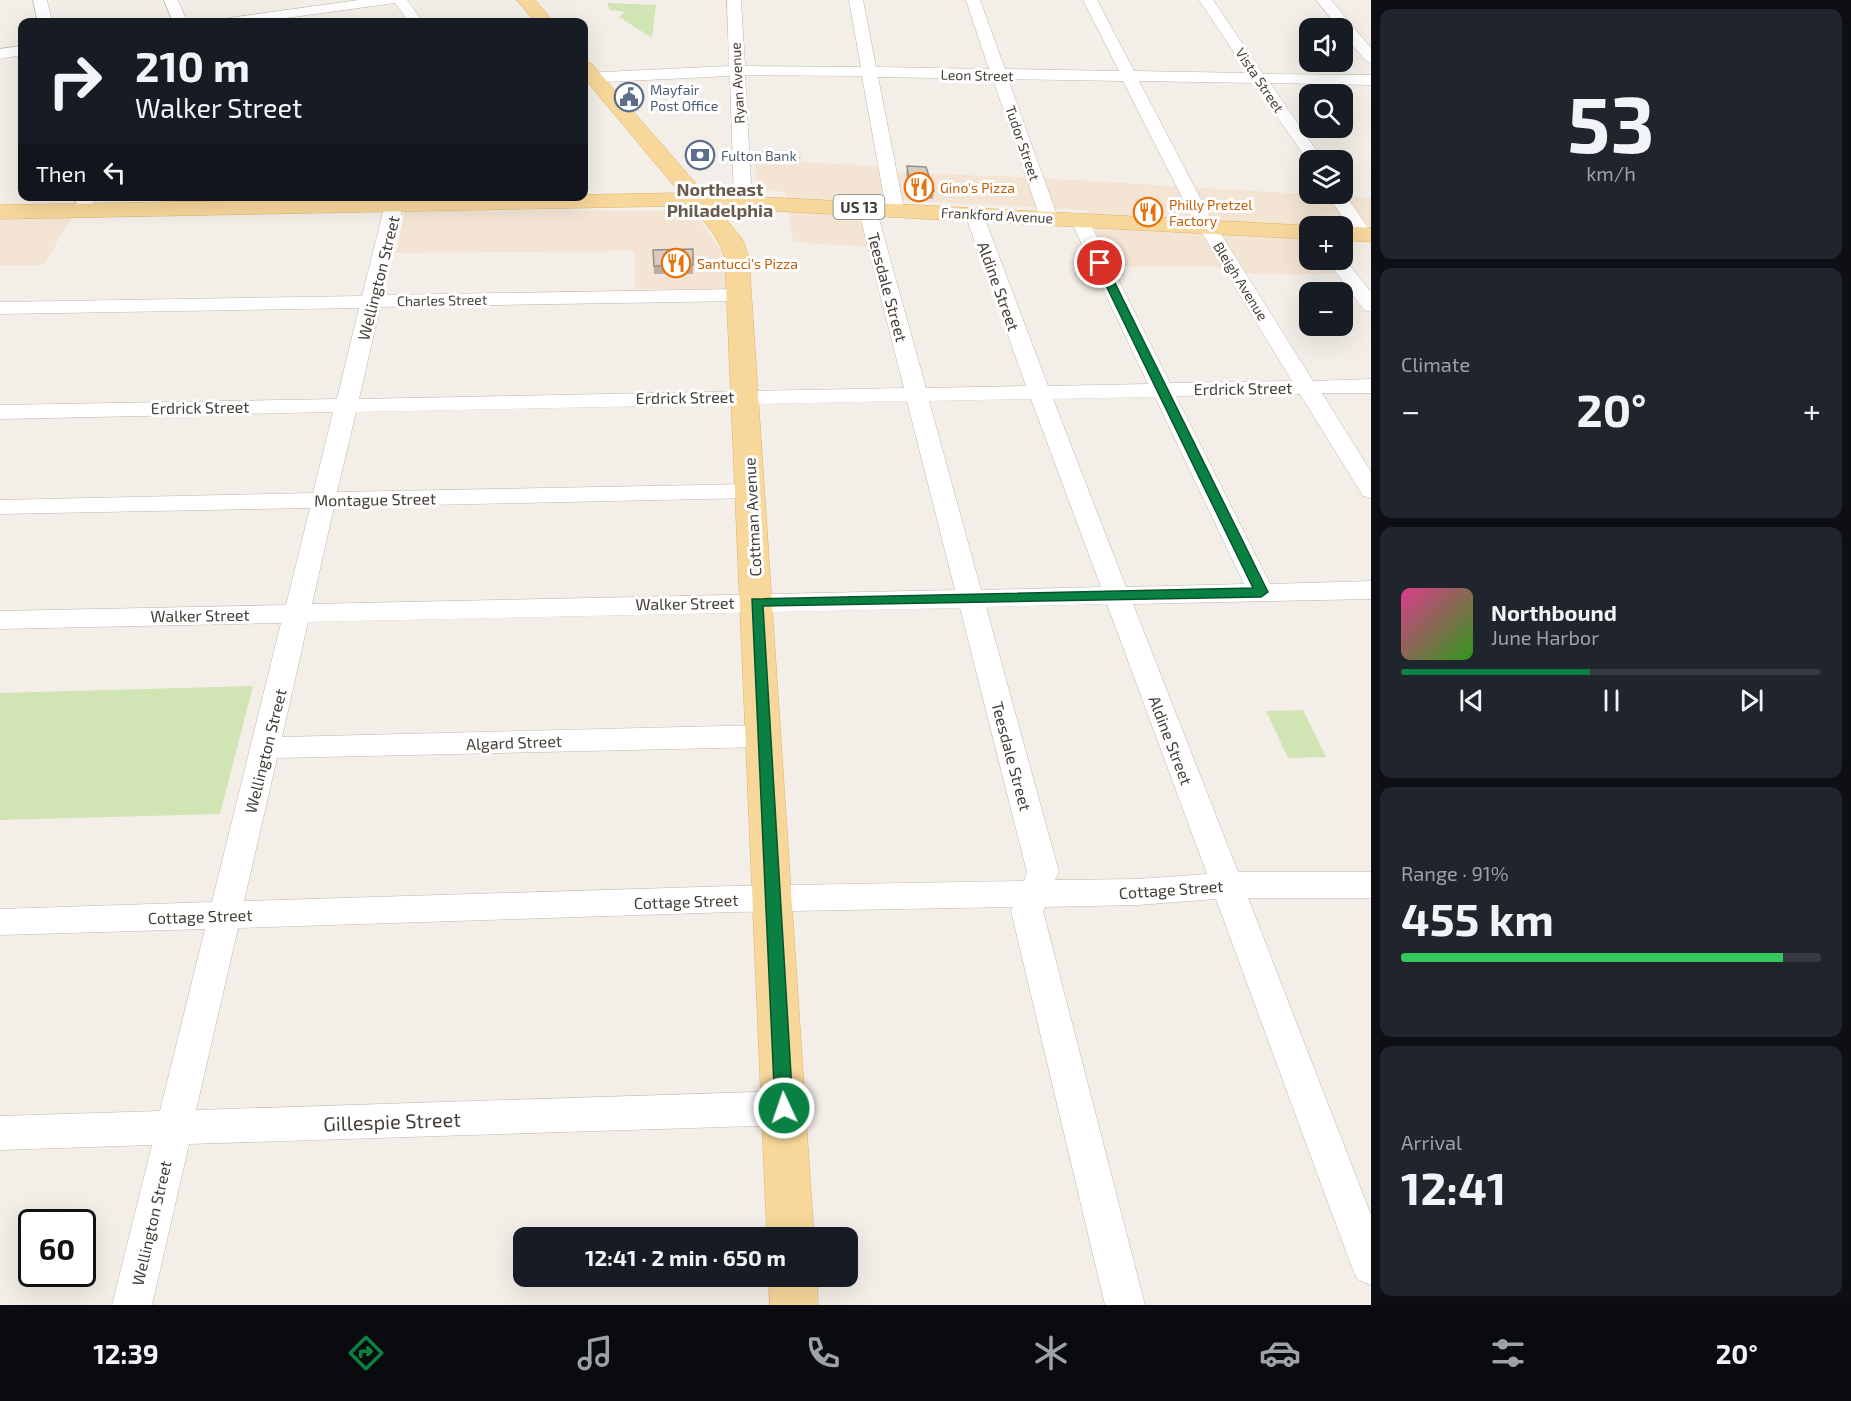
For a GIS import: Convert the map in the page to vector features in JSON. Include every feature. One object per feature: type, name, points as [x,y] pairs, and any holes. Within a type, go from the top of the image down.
[{"type":"main road","points":[[526,0],[542,18]]},
{"type":"main road","name":"Cottman Avenue","points":[[588,76],[698,200],[726,234],[736,253],[790,1227]]},
{"type":"main road","name":"Frankford Avenue","points":[[588,199],[743,201],[1299,230]]},
{"type":"main road","name":"Frankford Avenue","points":[[0,212],[85,203],[249,201]]},
{"type":"main road","points":[[736,253],[746,232],[743,201]]},
{"type":"main road","points":[[793,1287],[794,1305]]},
{"type":"street","points":[[40,0],[44,18]]},
{"type":"street","points":[[171,0],[178,18]]},
{"type":"street","points":[[256,18],[390,0]]},
{"type":"street","points":[[399,0],[413,18]]},
{"type":"street","name":"Ryan Avenue","points":[[734,0],[743,201]]},
{"type":"street","points":[[856,0],[870,72],[881,208]]},
{"type":"street","name":"Tudor Street","points":[[973,0],[1049,218]]},
{"type":"street","name":"Bleigh Avenue","points":[[1090,0],[1207,226],[1371,491]]},
{"type":"street","name":"Vista Street","points":[[1206,0],[1307,150]]},
{"type":"street","points":[[1323,0],[1371,58]]},
{"type":"street","points":[[0,54],[18,52]]},
{"type":"street","name":"Leon Street","points":[[588,74],[737,71],[870,72],[1371,80]]},
{"type":"street","name":"Wellington Street","points":[[132,1305],[396,201]]},
{"type":"street","points":[[1342,204],[1359,234]]},
{"type":"street","name":"Teesdale Street","points":[[881,208],[916,393],[1043,872],[1027,911],[1125,1305]]},
{"type":"street","name":"Aldine Street","points":[[974,214],[986,252],[1115,595],[1228,885],[1371,1265]]},
{"type":"street","points":[[1079,219],[1261,592]]},
{"type":"street","points":[[1344,270],[1371,306]]},
{"type":"street","name":"Charles Street","points":[[0,308],[740,296]]},
{"type":"street","name":"Erdrick Street","points":[[0,412],[745,396],[1371,386]]},
{"type":"street","name":"Montague Street","points":[[0,507],[751,491]]},
{"type":"street","name":"Walker Street","points":[[0,620],[1371,590]]},
{"type":"street","name":"Algard Street","points":[[265,748],[763,736]]},
{"type":"street","name":"Cottage Street","points":[[0,922],[773,898],[1138,892],[1228,885],[1371,885]]},
{"type":"street","name":"Gillespie Street","points":[[0,1133],[784,1108]]},
{"type":"shaded area","points":[[755,150],[802,151],[801,162],[875,166],[903,173],[1023,177],[1299,194],[1299,204],[1353,204],[1353,197],[1371,198],[1371,226],[1353,225],[1353,216],[1299,216],[1299,270],[1339,270],[1342,274],[1253,274],[1215,267],[1112,267],[1087,210],[860,198],[869,247],[793,242],[786,192],[756,190]]},
{"type":"shaded area","points":[[405,210],[694,211],[726,258],[727,290],[635,289],[635,251],[396,253]]},
{"type":"shaded area","points":[[71,218],[44,265],[0,265],[0,220]]},
{"type":"green space","points":[[607,3],[656,5],[652,38],[619,17],[625,12],[610,10]]},
{"type":"green space","points":[[253,686],[220,814],[0,820],[0,693]]},
{"type":"green space","points":[[1303,710],[1326,757],[1288,758],[1266,711]]},
{"type":"building","points":[[907,166],[926,167],[934,191],[911,190]]},
{"type":"building","points":[[693,249],[693,265],[654,266],[653,250]]},
{"type":"place","name":"Mayfair Post Office","points":[[629,97]]},
{"type":"place","name":"Fulton Bank","points":[[700,155]]},
{"type":"place","name":"Gino's Pizza","points":[[919,187]]},
{"type":"place","name":"Philly Pretzel Factory","points":[[1148,212]]},
{"type":"place","name":"Santucci's Pizza","points":[[676,263]]},
{"type":"district","name":"Northeast Philadelphia","points":[[720,199]]},
{"type":"route","points":[[784,1108],[756,602],[1261,592],[1100,263]]}]
